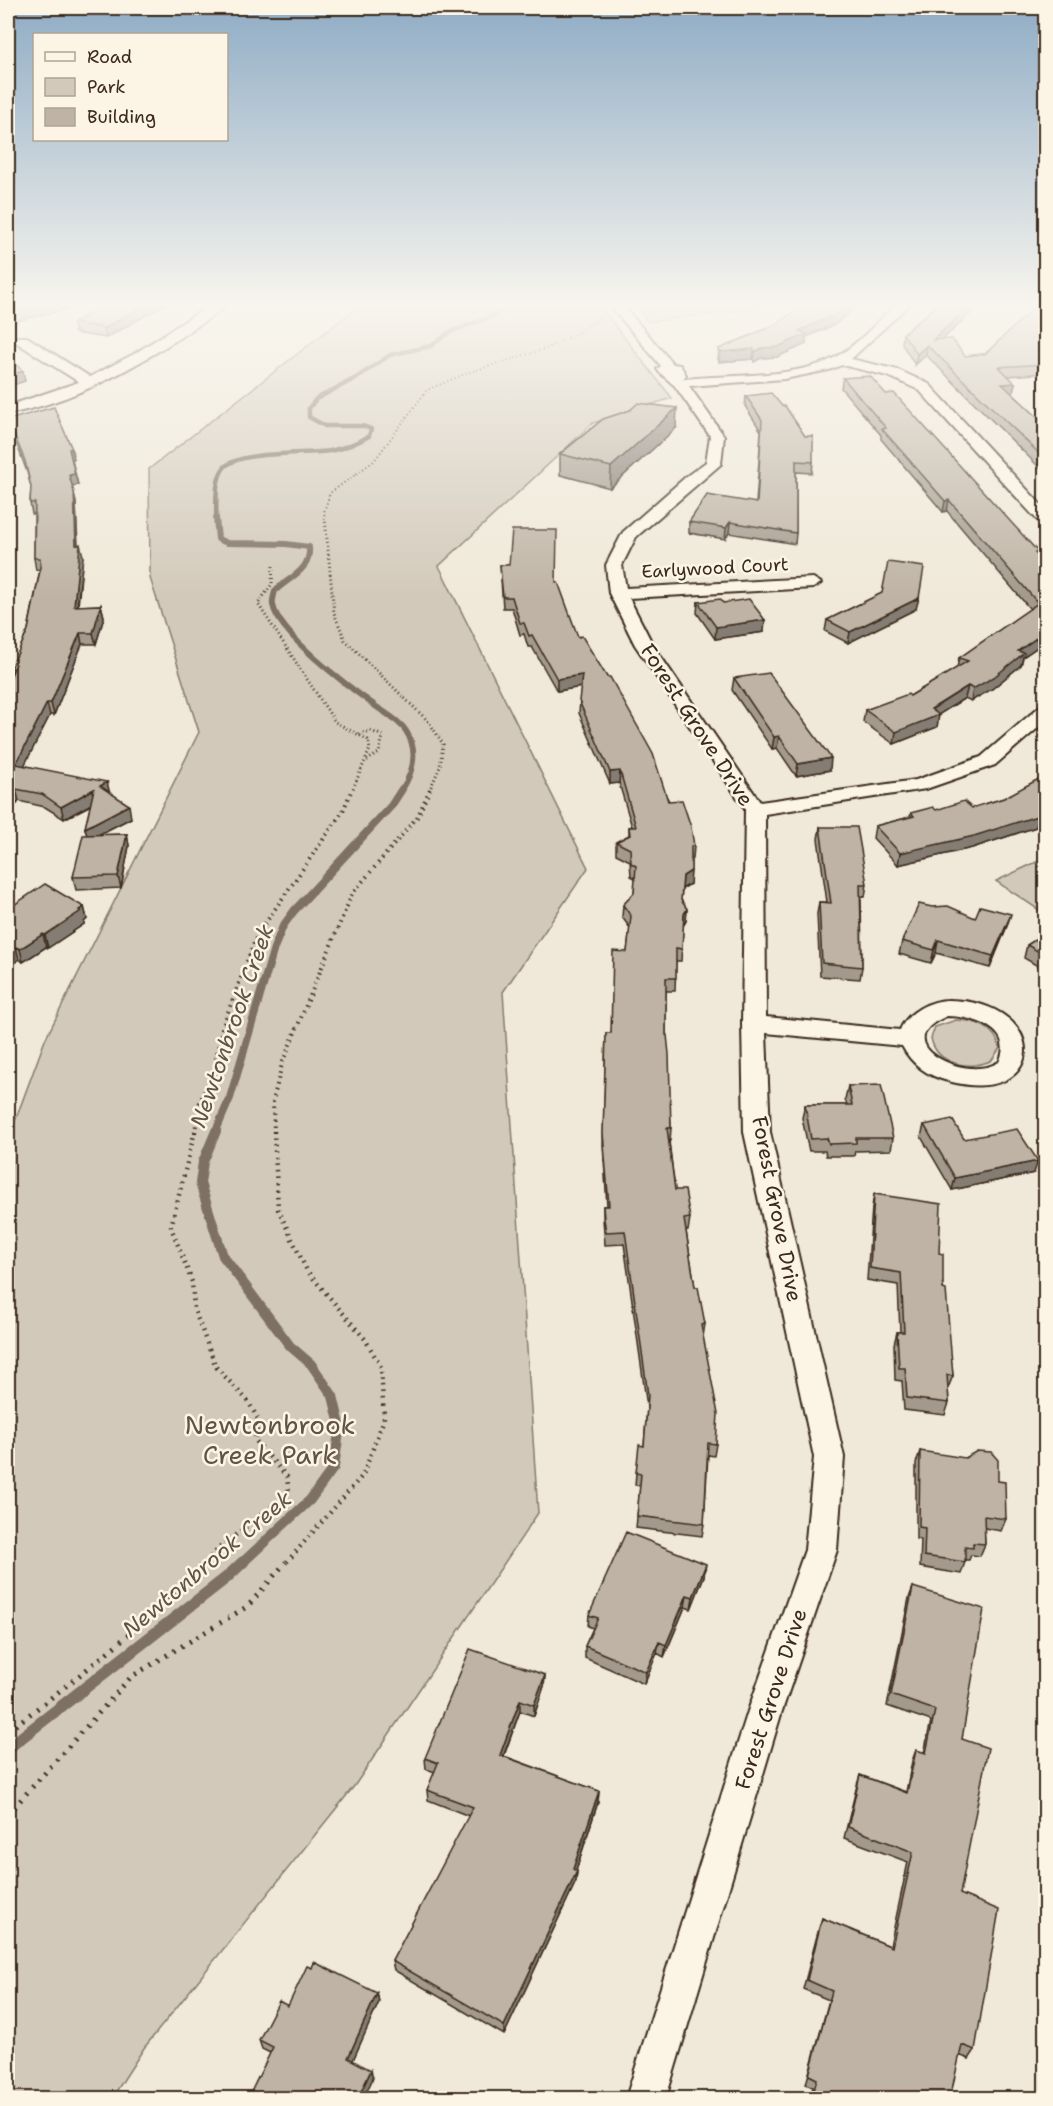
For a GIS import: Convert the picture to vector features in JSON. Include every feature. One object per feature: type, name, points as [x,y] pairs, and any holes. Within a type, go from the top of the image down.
[{"type":"street","points":[[8,410],[37,401]]},
{"type":"street","name":"Forest Grove Drive","points":[[646,2098],[765,1711],[821,1550],[829,1457],[757,1132],[754,1024],[755,809],[644,645],[618,592],[614,565],[629,536],[693,478],[713,464],[717,436],[693,401]]},
{"type":"street","points":[[937,401],[1042,512]]},
{"type":"street","name":"Earlywood Court","points":[[618,592],[813,583]]},
{"type":"street","points":[[755,809],[919,785],[988,761],[1046,711]]},
{"type":"street","points":[[754,1024],[911,1039]]},
{"type":"path","points":[[8,1814],[131,1677],[248,1606],[363,1475],[384,1419],[381,1367],[365,1339],[307,1271],[278,1209],[273,1101],[282,1064],[352,894],[418,816],[440,767],[443,744],[429,722],[345,640],[334,613],[324,512],[330,493],[374,461],[419,401]]},
{"type":"path","points":[[273,566],[272,584],[258,604],[335,722],[351,733],[370,731],[383,736],[379,753],[365,761]]},
{"type":"path","points":[[8,1731],[68,1685],[165,1604],[219,1548],[289,1493],[287,1477],[255,1440],[259,1421],[254,1411],[248,1401],[216,1367],[194,1309],[192,1282],[171,1227],[195,1140],[198,1107],[214,1070],[222,1028],[257,935],[343,811],[370,749],[368,740],[358,734]]},
{"type":"green space","name":"Newtonbrook Creek Park","points":[[236,401],[662,401],[593,423],[439,566],[588,868],[503,992],[538,1513],[355,1785],[144,2048],[112,2098],[8,2098],[8,1140],[45,1040],[199,732],[150,578],[149,469]]},
{"type":"green space","points":[[1045,858],[1045,914],[996,881]]},
{"type":"green space","points":[[956,1020],[977,1023],[994,1035],[1000,1048],[992,1060],[965,1065],[947,1060],[940,1054],[931,1038],[935,1027]]},
{"type":"building","points":[[750,401],[778,401],[785,406],[805,436],[813,436],[813,462],[796,461],[796,533],[730,522],[726,528],[689,522],[707,495],[757,503],[762,420]]},
{"type":"building","points":[[863,401],[901,401],[1038,552],[1035,553],[1046,564],[1046,631],[1018,651],[1024,653],[994,677],[973,689],[968,686],[931,709],[939,715],[896,732],[865,710],[908,694],[910,696],[968,661],[959,658],[1038,603],[949,500],[945,501],[882,429],[886,428]]},
{"type":"building","points":[[985,401],[1021,401],[1046,425],[1046,460]]},
{"type":"building","points":[[638,403],[677,408],[611,467],[560,454],[603,419],[630,410]]},
{"type":"building","points":[[54,407],[72,449],[69,449],[75,474],[69,475],[74,492],[76,545],[80,544],[74,606],[101,605],[93,633],[80,633],[51,703],[47,703],[16,764],[107,782],[100,786],[129,805],[85,828],[94,789],[61,807],[42,794],[16,789],[13,792],[8,790],[8,683],[14,668],[11,668],[28,630],[40,571],[40,558],[34,558],[35,503],[30,503],[31,487],[25,461],[14,434],[8,429],[8,420]]},
{"type":"building","points":[[512,530],[557,530],[556,582],[558,582],[578,637],[582,636],[607,677],[610,677],[653,754],[668,801],[682,800],[691,827],[694,846],[691,846],[691,871],[683,876],[681,900],[687,909],[684,914],[682,949],[676,948],[676,978],[666,978],[666,1035],[669,1054],[671,1128],[667,1128],[675,1190],[685,1190],[690,1218],[684,1219],[695,1287],[698,1287],[705,1324],[701,1325],[718,1414],[716,1444],[708,1443],[704,1524],[637,1516],[641,1474],[636,1473],[639,1445],[644,1446],[648,1395],[625,1231],[606,1232],[604,1219],[603,1206],[609,1206],[603,1133],[606,1033],[611,1033],[613,951],[627,952],[631,916],[623,905],[634,893],[636,866],[631,863],[630,849],[616,842],[630,835],[629,827],[636,827],[620,771],[610,772],[579,701],[582,675],[557,679],[532,635],[529,636],[524,623],[520,623],[512,597],[503,597],[500,565],[509,565]]},
{"type":"building","points":[[888,562],[924,567],[919,598],[850,632],[827,620],[882,593]]},
{"type":"building","points":[[720,599],[723,603],[749,599],[765,620],[716,627],[698,602]]},
{"type":"building","points":[[769,673],[831,758],[798,764],[779,736],[774,737],[734,678]]},
{"type":"building","points":[[1046,775],[1046,818],[1040,815],[974,836],[900,853],[875,826],[914,816],[911,813],[933,807],[936,810],[964,801],[972,808],[1004,798]]},
{"type":"building","points":[[820,827],[857,827],[867,884],[860,884],[862,967],[822,963],[819,902],[831,903]]},
{"type":"building","points":[[127,834],[118,876],[73,877],[83,835]]},
{"type":"building","points":[[45,884],[84,907],[45,935],[43,934],[20,949],[16,947],[10,950],[8,948],[8,909]]},
{"type":"building","points":[[919,904],[932,907],[948,906],[975,918],[980,906],[1011,914],[993,956],[938,940],[934,950],[902,941]]},
{"type":"building","points":[[1046,933],[1046,956],[1027,945]]},
{"type":"building","points":[[881,1085],[893,1138],[856,1138],[856,1143],[829,1144],[827,1138],[811,1139],[805,1105],[852,1105],[848,1086]]},
{"type":"building","points":[[952,1119],[964,1139],[1017,1129],[1038,1161],[955,1178],[924,1125]]},
{"type":"building","points":[[874,1194],[941,1204],[939,1253],[943,1254],[943,1289],[946,1290],[953,1376],[947,1375],[949,1403],[907,1398],[905,1368],[899,1368],[897,1332],[904,1332],[901,1273],[870,1268]]},
{"type":"building","points":[[920,1451],[965,1458],[977,1451],[991,1452],[998,1460],[998,1481],[1005,1482],[1006,1519],[984,1516],[985,1544],[973,1543],[973,1548],[965,1547],[965,1562],[924,1556],[925,1528],[919,1527]]},
{"type":"building","points":[[626,1532],[706,1564],[693,1597],[687,1595],[666,1645],[659,1642],[646,1672],[585,1646],[598,1618],[589,1615]]},
{"type":"building","points":[[913,1587],[984,1609],[962,1739],[988,1748],[960,1894],[999,1910],[975,2050],[962,2045],[950,2098],[812,2098],[817,2079],[809,2075],[832,1991],[807,1980],[822,1918],[892,1947],[913,1852],[848,1827],[860,1775],[907,1793],[916,1750],[926,1753],[935,1710],[891,1695]]},
{"type":"building","points":[[470,1649],[545,1675],[534,1705],[520,1700],[500,1755],[599,1791],[573,1869],[577,1871],[504,2026],[392,1961],[473,1807],[427,1790],[438,1763],[425,1758]]},
{"type":"building","points":[[314,1962],[377,1993],[348,2058],[371,2070],[358,2098],[248,2098],[273,2047],[259,2040],[279,2001],[288,2006],[307,1966],[312,1968]]},
{"type":"waterway","name":"Newtonbrook Creek","points":[[216,518],[218,481],[223,469],[230,463],[272,454],[330,451],[369,436],[371,429],[363,426],[325,426],[309,417],[309,408],[314,401]]},
{"type":"waterway","name":"Newtonbrook Creek","points":[[216,518],[218,539],[227,543],[286,544],[309,547],[309,555],[303,568],[275,591],[273,605],[287,630],[301,645],[332,673],[395,720],[406,731],[412,746],[413,762],[409,777],[401,791]]},
{"type":"waterway","name":"Newtonbrook Creek","points":[[215,1133],[230,1098],[274,948],[283,926],[294,911],[391,806],[402,789]]},
{"type":"waterway","name":"Newtonbrook Creek","points":[[216,1131],[203,1162],[200,1183],[223,1256],[290,1346],[311,1364],[333,1396],[340,1425],[334,1467],[310,1500],[241,1564]]},
{"type":"waterway","name":"Newtonbrook Creek","points":[[8,1748],[226,1578],[243,1562]]}]
